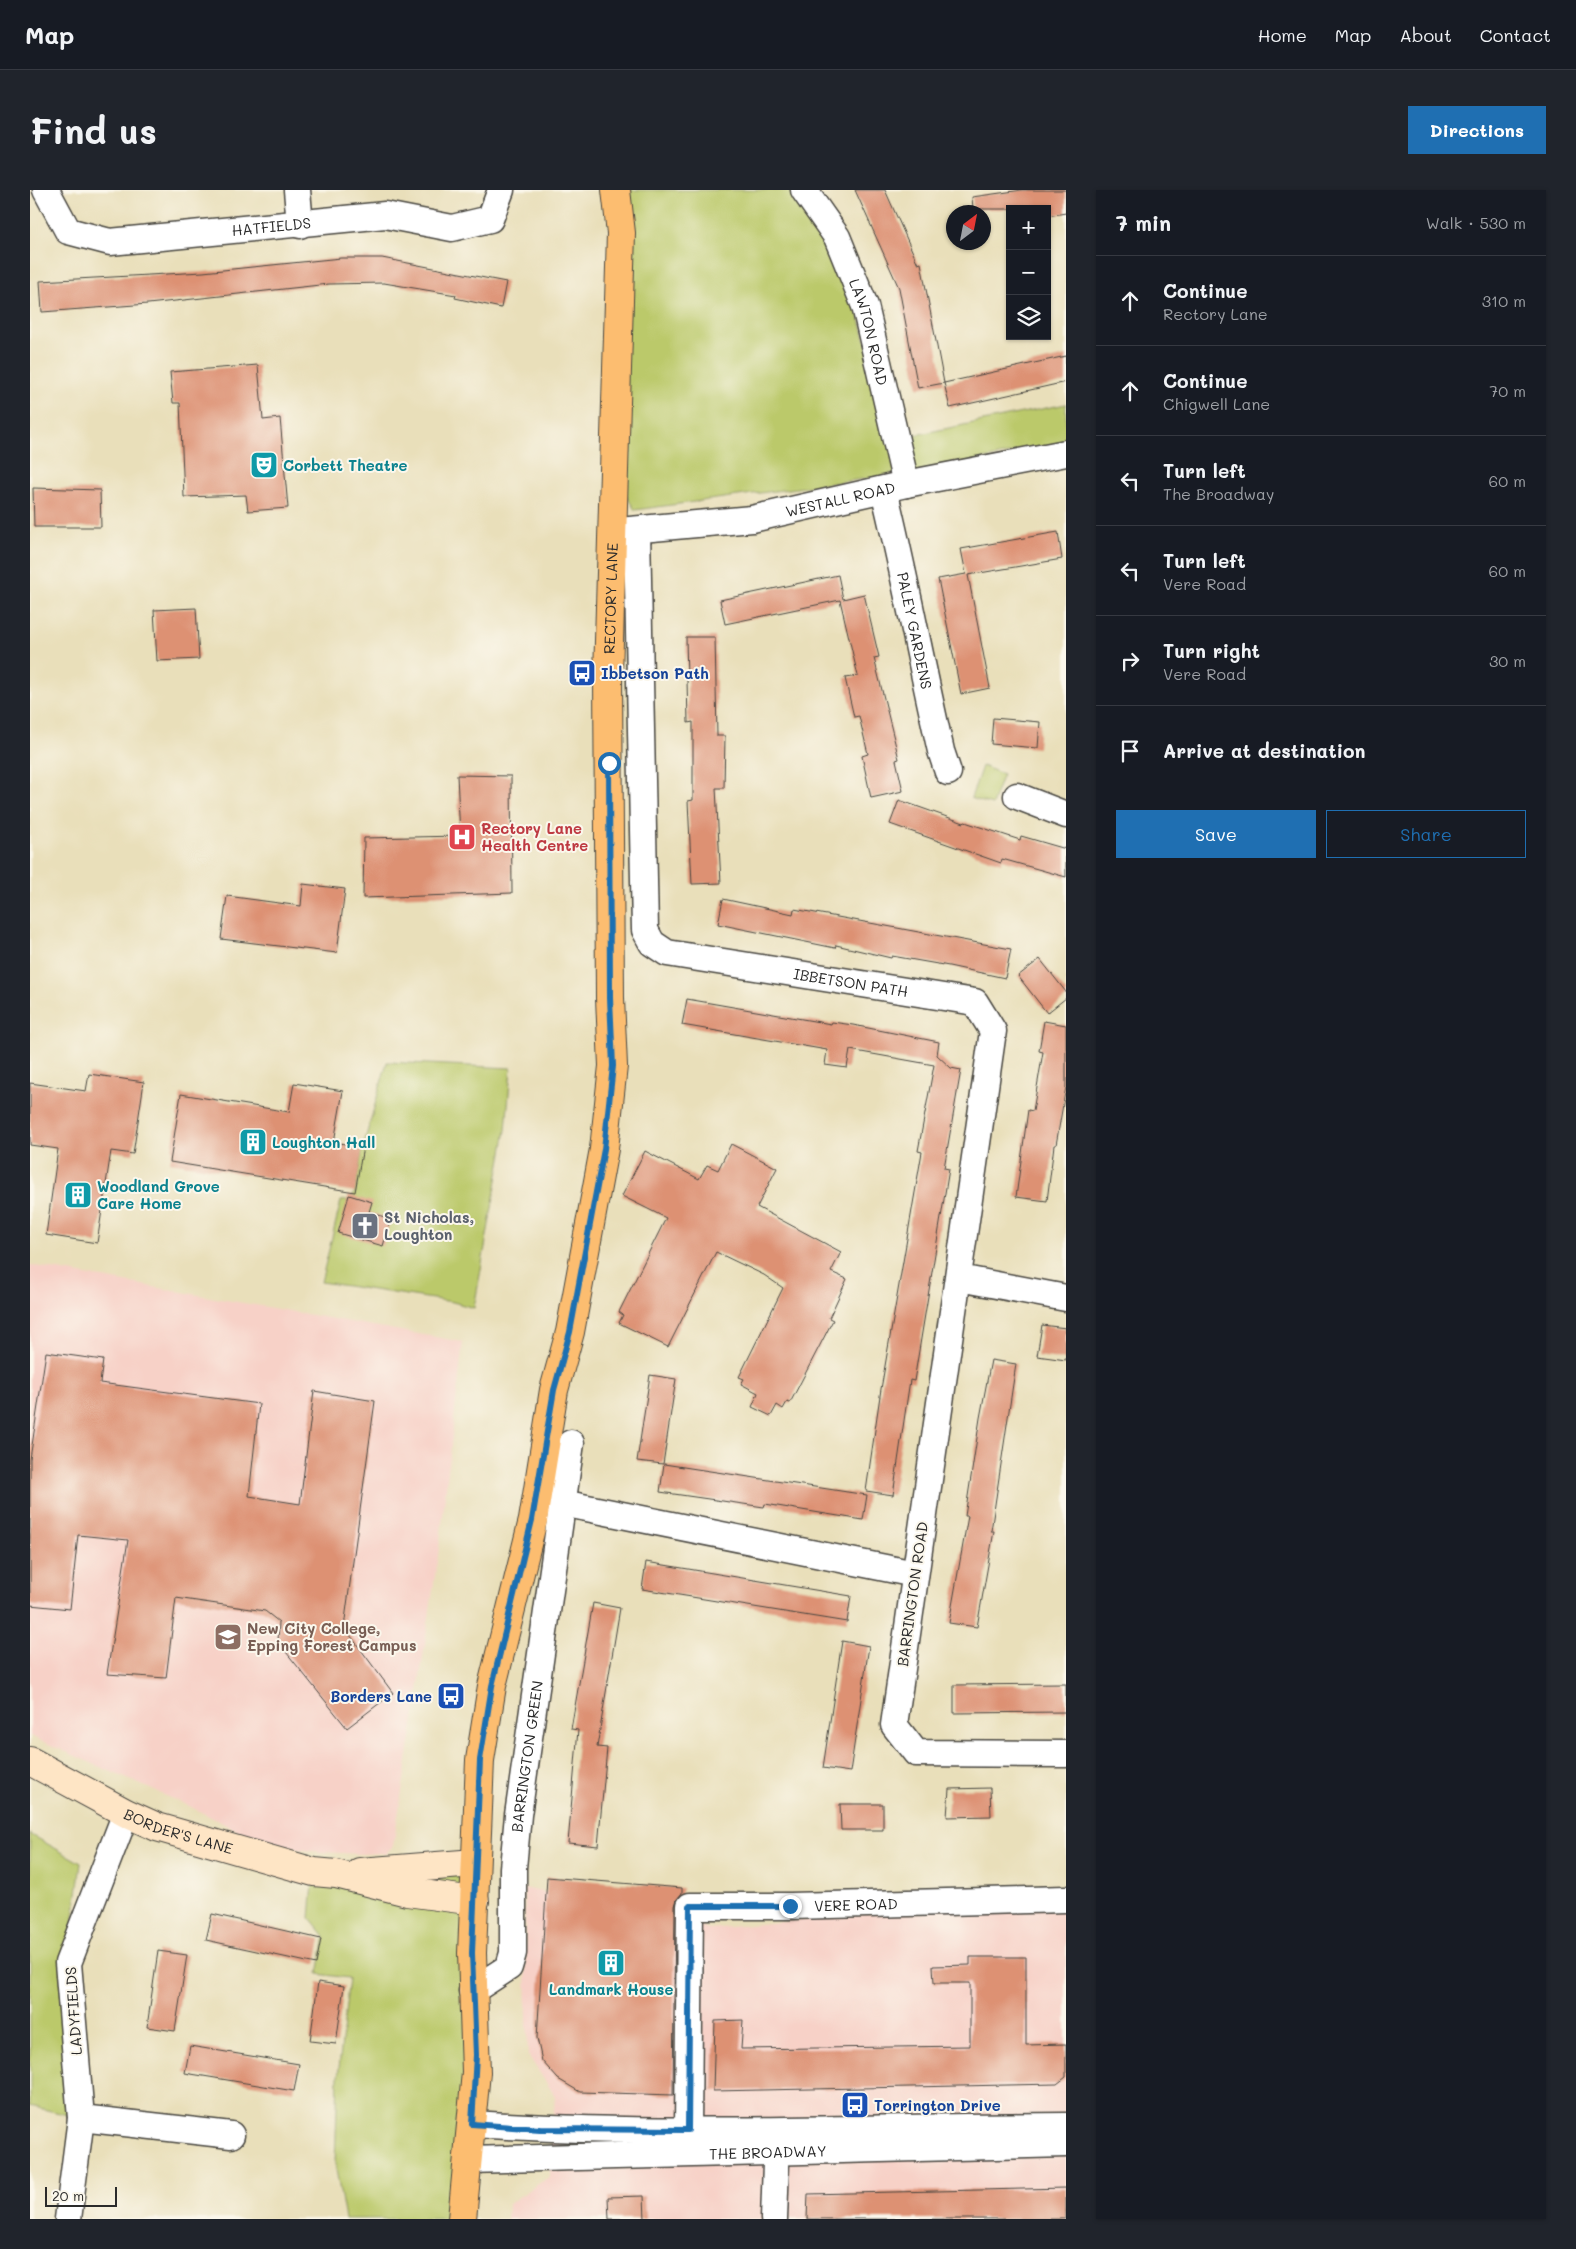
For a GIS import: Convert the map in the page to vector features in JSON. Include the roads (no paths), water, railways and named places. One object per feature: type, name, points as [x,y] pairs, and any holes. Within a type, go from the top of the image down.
[{"type":"main road","name":"RECTORY LANE","points":[[462,2219],[469,2160],[476,2055],[472,1990],[480,1760],[492,1686],[532,1520],[554,1390],[570,1332],[605,1140],[613,1066],[610,998],[608,675],[625,531],[621,233],[616,190]]},
{"type":"street","name":"HATFIELDS","points":[[46,190],[68,231],[110,242],[300,225],[385,215],[452,228],[490,219],[501,190]]},
{"type":"street","points":[[297,190],[300,225]]},
{"type":"street","name":"LAWTON ROAD","points":[[804,190],[837,237],[865,306],[895,487]]},
{"type":"street","name":"WESTALL ROAD","points":[[625,531],[752,519],[895,487],[1066,453]]},
{"type":"street","name":"PALEY GARDENS","points":[[895,487],[897,542],[912,622],[939,742],[948,772]]},
{"type":"street","name":"IBBETSON PATH","points":[[625,531],[645,930],[652,943],[666,953],[974,1002],[993,1031],[958,1278]]},
{"type":"street","points":[[1017,796],[1066,815]]},
{"type":"street","points":[[958,1278],[1066,1298]]},
{"type":"street","name":"BARRINGTON ROAD","points":[[958,1278],[914,1574],[894,1724],[916,1754],[1066,1754]]},
{"type":"street","name":"BARRINGTON GREEN","points":[[472,1990],[509,1967],[513,1952],[513,1868],[518,1815],[571,1444]]},
{"type":"street","points":[[562,1503],[914,1574]]},
{"type":"street","name":"BORDER'S LANE","points":[[30,1761],[126,1813],[157,1827],[314,1872],[336,1874],[407,1892],[475,1901]]},
{"type":"street","name":"LADYFIELDS","points":[[68,2219],[81,2118],[68,1964],[126,1813]]},
{"type":"street","name":"BORDER'S LANE","points":[[336,1874],[475,1863]]},
{"type":"street","name":"VERE ROAD","points":[[688,2130],[690,1906],[790,1906],[1066,1899]]},
{"type":"street","points":[[81,2118],[231,2135]]},
{"type":"street","name":"THE BROADWAY","points":[[472,2124],[540,2129],[688,2130],[777,2140],[1066,2144]]},
{"type":"street","name":"THE BROADWAY","points":[[469,2160],[777,2140],[1066,2126]]},
{"type":"street","points":[[774,2219],[777,2140]]},
{"type":"place","name":"Corbett Theatre","points":[[264,465]]},
{"type":"place","name":"Ibbetson Path","points":[[582,673]]},
{"type":"place","name":"Rectory Lane Health Centre","points":[[462,837]]},
{"type":"place","name":"Loughton Hall","points":[[253,1142]]},
{"type":"place","name":"Woodland Grove Care Home","points":[[78,1195]]},
{"type":"place","name":"St Nicholas, Loughton","points":[[365,1226]]},
{"type":"place","name":"New City College, Epping Forest Campus","points":[[228,1637]]},
{"type":"place","name":"Borders Lane","points":[[451,1696]]},
{"type":"place","name":"Landmark House","points":[[611,1963]]},
{"type":"place","name":"Torrington Drive","points":[[855,2105]]}]
